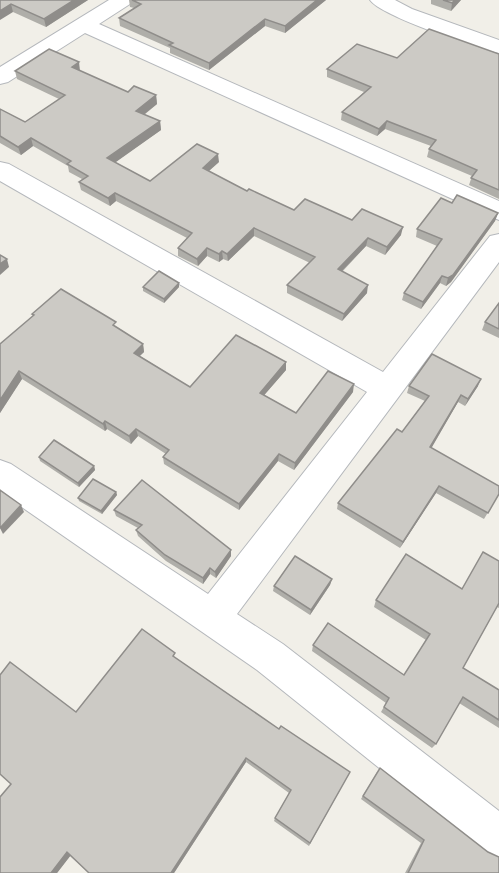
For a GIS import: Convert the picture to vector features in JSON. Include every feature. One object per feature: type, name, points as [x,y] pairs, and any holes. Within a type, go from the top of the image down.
[{"type":"street","points":[[2,74],[123,0]]},
{"type":"street","points":[[380,0],[405,13],[499,47]]},
{"type":"street","points":[[84,25],[499,211]]},
{"type":"street","points":[[0,170],[387,389]]},
{"type":"street","points":[[213,617],[499,243]]},
{"type":"street","points":[[0,474],[270,657],[499,837]]},
{"type":"building","points":[[0,0],[74,0],[44,19],[11,4],[0,11]]},
{"type":"building","points":[[132,0],[317,0],[285,26],[265,19],[209,63],[119,18],[141,4]]},
{"type":"building","points":[[429,29],[499,54],[499,190],[471,178],[477,170],[429,149],[436,140],[387,121],[379,129],[342,112],[371,87],[327,69],[357,44],[397,58]]},
{"type":"building","points":[[49,49],[79,62],[72,67],[128,92],[134,86],[156,95],[136,111],[160,121],[107,158],[150,181],[197,144],[218,154],[203,168],[247,191],[249,189],[294,210],[305,199],[352,220],[362,209],[403,227],[387,247],[368,238],[338,269],[368,285],[344,314],[287,285],[315,257],[254,228],[227,254],[222,251],[219,254],[207,248],[197,259],[178,248],[192,233],[115,193],[108,198],[79,182],[88,176],[67,164],[71,161],[31,138],[18,147],[0,136],[0,109],[25,122],[65,95],[15,71]]},
{"type":"building","points":[[457,195],[498,213],[453,275],[448,278],[442,276],[423,302],[404,293],[442,239],[417,229],[441,198],[452,203]]},
{"type":"building","points":[[0,255],[7,259],[0,264]]},
{"type":"building","points":[[159,271],[179,283],[164,299],[143,287]]},
{"type":"building","points":[[61,289],[116,322],[113,325],[143,344],[134,353],[190,387],[236,335],[286,362],[260,393],[296,413],[328,371],[354,384],[295,463],[279,454],[239,504],[163,457],[169,450],[136,429],[129,436],[105,421],[103,424],[19,371],[0,400],[0,344]]},
{"type":"building","points":[[499,303],[499,329],[485,322]]},
{"type":"building","points":[[432,354],[481,379],[468,399],[461,395],[430,447],[499,486],[499,494],[488,513],[439,486],[403,542],[338,503],[397,429],[402,432],[429,396],[409,386]]},
{"type":"building","points":[[54,440],[94,466],[78,483],[39,457]]},
{"type":"building","points":[[93,479],[116,492],[101,511],[78,498]]},
{"type":"building","points":[[142,480],[231,550],[215,572],[210,568],[203,578],[165,555],[136,530],[142,525],[114,510]]},
{"type":"building","points":[[0,490],[21,505],[0,528]]},
{"type":"building","points":[[483,552],[499,561],[499,603],[463,668],[499,690],[499,720],[463,697],[436,744],[384,707],[389,698],[313,645],[328,623],[404,675],[430,634],[376,600],[406,554],[462,589]]},
{"type":"building","points":[[295,556],[332,579],[311,610],[274,586]]},
{"type":"building","points":[[142,629],[175,653],[173,656],[279,729],[281,726],[350,772],[310,843],[275,818],[291,790],[246,758],[171,873],[89,873],[67,852],[51,873],[0,873],[0,797],[11,784],[0,774],[0,675],[10,662],[76,712]]},
{"type":"building","points":[[380,768],[488,852],[499,857],[499,873],[408,873],[424,840],[363,796]]}]
